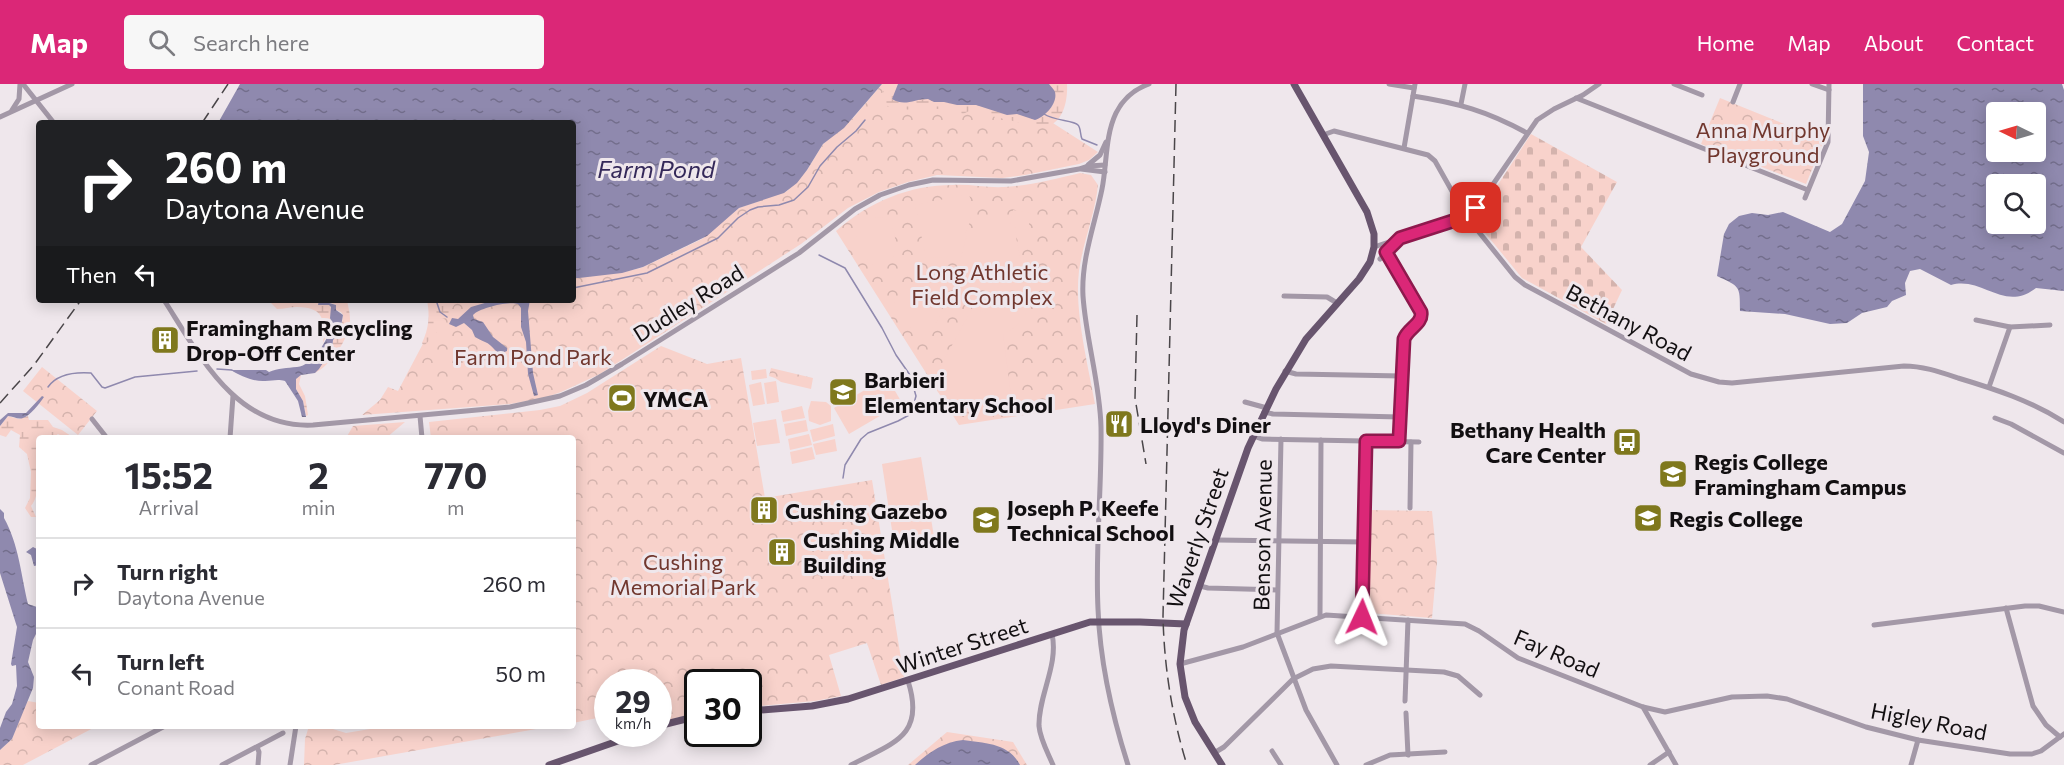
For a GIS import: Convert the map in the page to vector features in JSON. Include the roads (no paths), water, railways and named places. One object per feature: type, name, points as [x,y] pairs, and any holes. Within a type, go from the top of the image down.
[{"type":"main road","points":[[1294,84],[1370,217],[1374,247]]},
{"type":"main road","name":"Waverly Street","points":[[1222,765],[1187,705],[1180,664],[1186,624],[1253,436],[1265,410],[1285,371],[1306,339],[1366,270],[1374,247]]},
{"type":"main road","name":"Winter Street","points":[[762,710],[824,704],[857,697],[1090,622],[1186,624]]},
{"type":"main road","points":[[549,765],[601,747]]},
{"type":"street","points":[[21,84],[52,120]]},
{"type":"street","points":[[8,113],[19,99],[21,84]]},
{"type":"street","points":[[0,117],[72,84]]},
{"type":"street","points":[[1102,188],[1096,176],[1087,168],[1100,155],[1120,105],[1131,93],[1149,84]]},
{"type":"street","points":[[1389,84],[1414,86],[1404,148]]},
{"type":"street","points":[[1461,104],[1465,84]]},
{"type":"street","points":[[1374,247],[1466,216],[1485,196],[1527,133],[1543,116],[1599,84]]},
{"type":"street","points":[[1674,84],[1702,95]]},
{"type":"street","points":[[1733,102],[1740,84]]},
{"type":"street","points":[[1805,198],[1829,139],[1829,87],[1812,84]]},
{"type":"street","points":[[1413,96],[1461,104],[1500,119],[1527,133]]},
{"type":"street","points":[[1576,98],[1808,190]]},
{"type":"street","name":"Bethany Road","points":[[1323,135],[1334,131],[1424,153],[1432,158],[1466,216],[1507,268],[1525,285],[1678,368],[1707,380],[1732,382],[1904,366],[1926,368],[2020,398],[2064,422]]},
{"type":"street","points":[[1109,132],[1102,188],[1085,260],[1083,288],[1101,420],[1097,573],[1099,622],[1110,700],[1128,765]]},
{"type":"street","name":"Dudley Road","points":[[166,303],[208,368],[233,396],[271,419],[297,425],[420,416],[530,404],[552,399],[583,387],[610,372],[799,253],[864,203],[890,191],[939,179],[1011,181],[1079,169],[1105,169]]},
{"type":"street","points":[[1380,259],[1400,238]]},
{"type":"street","points":[[1386,252],[1422,314],[1420,321],[1405,335],[1399,441]]},
{"type":"street","points":[[1284,296],[1327,297],[1337,303]]},
{"type":"street","points":[[1976,320],[2010,327],[2050,325]]},
{"type":"street","points":[[1989,387],[2010,327]]},
{"type":"street","points":[[1285,371],[1296,374],[1401,376]]},
{"type":"street","points":[[230,435],[233,396]]},
{"type":"street","points":[[1245,402],[1273,414],[1400,417]]},
{"type":"street","points":[[420,416],[422,435]]},
{"type":"street","points":[[1995,418],[2011,424],[2064,453]]},
{"type":"street","points":[[92,419],[105,435]]},
{"type":"street","points":[[1253,436],[1262,439],[1419,442]]},
{"type":"street","name":"Benson Avenue","points":[[1281,439],[1277,633],[1310,718],[1337,765]]},
{"type":"street","points":[[1320,616],[1321,440]]},
{"type":"street","points":[[1362,617],[1366,441]]},
{"type":"street","points":[[1410,508],[1411,441]]},
{"type":"street","points":[[1217,540],[1364,542]]},
{"type":"street","points":[[1200,586],[1277,590]]},
{"type":"street","points":[[1874,626],[2006,608],[2039,606],[2064,612]]},
{"type":"street","points":[[2006,608],[2033,706],[2046,725],[2062,735]]},
{"type":"street","name":"Fay Road","points":[[1180,664],[1243,647],[1320,616],[1362,617],[1465,624],[1518,658],[1643,707],[1665,712],[1709,701],[1750,696]]},
{"type":"street","points":[[1405,701],[1408,620]]},
{"type":"street","points":[[1052,634],[1052,653],[1039,723],[1041,735],[1053,765]]},
{"type":"street","points":[[1215,753],[1224,747],[1293,679],[1323,666],[1406,669],[1453,674],[1465,680],[1480,695]]},
{"type":"street","points":[[851,765],[896,741],[907,731],[912,722],[913,712],[908,681]]},
{"type":"street","name":"Higley Road","points":[[1750,696],[1787,699],[1866,727],[1918,740],[2023,754],[2040,751],[2062,735]]},
{"type":"street","points":[[1643,707],[1676,765]]},
{"type":"street","points":[[1406,713],[1408,754]]},
{"type":"street","points":[[91,765],[159,729]]},
{"type":"street","points":[[290,765],[296,729]]},
{"type":"street","points":[[222,765],[283,733]]},
{"type":"street","points":[[1911,765],[1918,740]]},
{"type":"street","points":[[257,747],[258,765]]},
{"type":"street","points":[[1272,751],[1281,765]]},
{"type":"street","points":[[1366,765],[1383,756],[1445,752]]},
{"type":"street","points":[[1650,765],[1669,752]]},
{"type":"water","name":"Farm Pond","points":[[240,84],[882,84],[844,128],[823,144],[797,183],[784,193],[739,208],[707,236],[643,267],[622,273],[579,278],[576,278],[576,120],[220,120]]},
{"type":"water","points":[[898,84],[1049,84],[1055,91],[1055,97],[1050,109],[1035,120],[1017,114],[1007,115],[976,105],[957,105],[928,99],[905,103],[897,101],[892,99]]},
{"type":"water","points":[[1863,84],[2062,84],[2064,90],[2064,291],[2036,288],[2024,295],[2003,296],[1973,285],[1951,285],[1920,269],[1910,271],[1905,283],[1906,295],[1892,301],[1887,307],[1862,313],[1847,323],[1830,324],[1785,314],[1740,311],[1739,291],[1730,282],[1717,276],[1724,234],[1729,224],[1739,216],[1752,213],[1768,215],[1783,212],[1830,232],[1842,224],[1865,181],[1869,152],[1863,136]]},
{"type":"water","points":[[318,303],[329,303],[336,305],[336,310],[343,315],[340,332],[333,340],[332,349],[319,369],[315,373],[301,375],[296,379],[296,389],[303,401],[306,417],[302,417],[298,401],[285,381],[257,381],[231,370],[266,370],[269,372],[297,367],[309,362],[324,343],[332,324],[331,307],[318,305]]},
{"type":"water","points":[[485,303],[508,303],[482,310],[473,315],[474,319],[483,322],[493,337],[507,348],[507,351],[497,352],[475,337],[472,330],[464,323],[456,327],[449,324],[452,318],[458,319],[471,307]]},
{"type":"water","points":[[508,303],[529,303],[528,311],[533,373],[538,395],[534,396],[528,374],[526,342],[521,327],[521,308],[518,304]]},
{"type":"water","points":[[42,396],[44,397],[42,400],[29,415],[21,418],[8,416],[0,426],[0,420],[8,413],[26,413]]},
{"type":"water","points":[[0,509],[4,513],[16,549],[28,604],[36,607],[36,634],[28,662],[34,677],[33,688],[12,739],[0,750],[0,728],[12,704],[17,686],[16,665],[11,664],[17,627],[0,573]]},
{"type":"water","points":[[33,547],[36,548],[36,566],[34,566],[31,555],[26,552]]},
{"type":"water","points":[[963,740],[1003,748],[1020,765],[915,765],[937,748]]},
{"type":"waterway","points":[[1044,114],[1076,123],[1080,128],[1082,139],[1097,145]]},
{"type":"waterway","points":[[576,287],[647,273],[718,238],[738,218],[750,210],[794,200],[808,187],[820,166],[865,120]]},
{"type":"waterway","points":[[819,255],[845,268],[910,375],[916,396],[911,414],[868,433],[861,439],[845,465],[843,478]]},
{"type":"waterway","points":[[437,303],[440,312],[447,317]]},
{"type":"waterway","points":[[217,369],[232,370]]},
{"type":"waterway","points":[[48,387],[56,379],[73,374],[91,373],[105,388],[135,377],[197,371]]},
{"type":"railway","points":[[204,120],[228,84]]},
{"type":"railway","points":[[1176,84],[1163,616],[1170,691],[1187,765]]},
{"type":"railway","points":[[0,403],[34,365],[79,303]]},
{"type":"railway","points":[[1137,315],[1135,398],[1146,464]]},
{"type":"place","name":"Framingham Recycling Drop-Off Center","points":[[165,340]]},
{"type":"place","name":"Barbieri Elementary School","points":[[843,392]]},
{"type":"place","name":"YMCA","points":[[622,398]]},
{"type":"place","name":"Lloyd's Diner","points":[[1119,424]]},
{"type":"place","name":"Bethany Health Care Center","points":[[1627,442]]},
{"type":"place","name":"Regis College Framingham Campus","points":[[1673,474]]},
{"type":"place","name":"Cushing Gazebo","points":[[764,510]]},
{"type":"place","name":"Regis College","points":[[1648,518]]},
{"type":"place","name":"Joseph P. Keefe Technical School","points":[[986,520]]},
{"type":"place","name":"Cushing Middle Building","points":[[782,552]]},
{"type":"park label","name":"Anna Murphy Playground","points":[[1763,142]]},
{"type":"park label","name":"Long Athletic Field Complex","points":[[982,284]]},
{"type":"park label","name":"Farm Pond Park","points":[[533,356]]},
{"type":"park label","name":"Cushing Memorial Park","points":[[683,574]]}]
